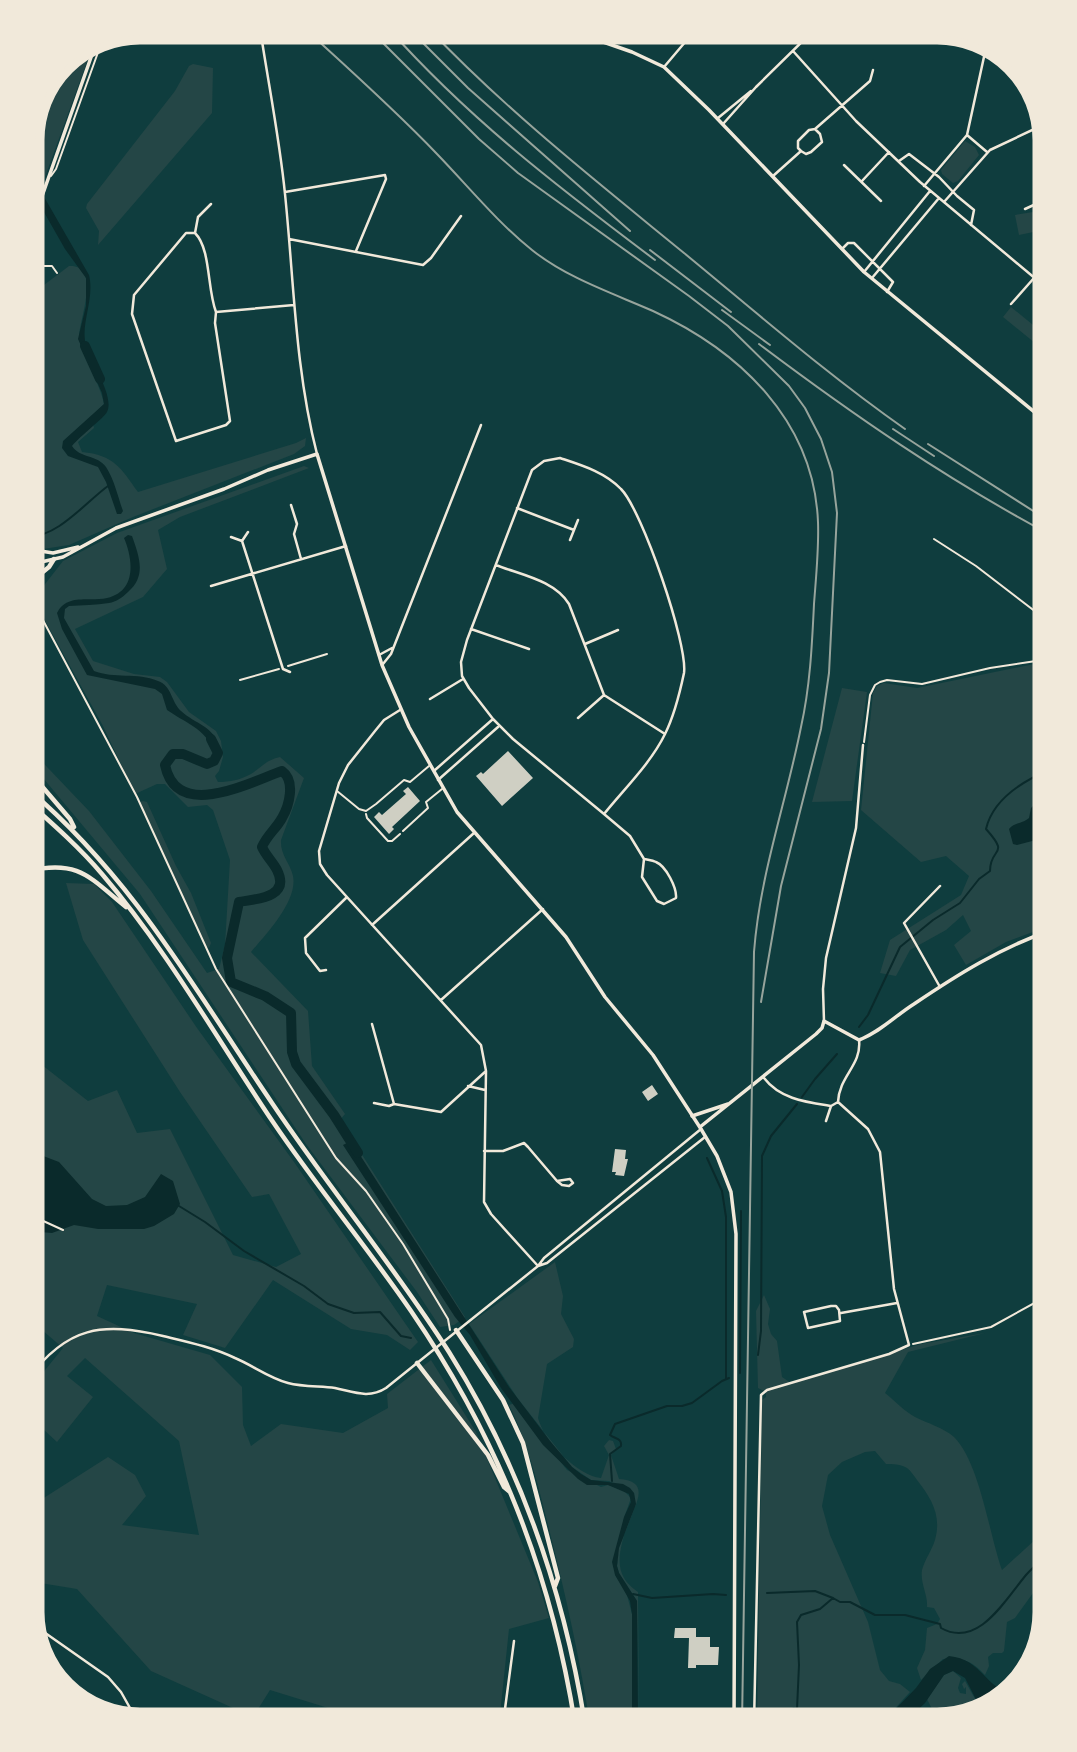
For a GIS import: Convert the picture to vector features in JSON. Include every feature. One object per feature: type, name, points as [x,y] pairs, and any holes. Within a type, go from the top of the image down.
[{"type":"highway","points":[[40,574],[54,559]]},
{"type":"highway","points":[[40,784],[71,819],[75,831]]},
{"type":"highway","points":[[40,800],[75,831],[109,868],[142,911],[288,1128],[451,1355],[502,1448],[539,1537],[568,1632],[583,1712]]},
{"type":"highway","points":[[40,812],[68,837],[103,875],[134,915],[281,1134],[443,1361],[494,1451],[512,1494],[550,1601],[573,1712]]},
{"type":"highway","points":[[40,869],[52,867],[82,873],[104,887],[134,915]]},
{"type":"highway","points":[[458,1329],[503,1400],[523,1443],[558,1578],[555,1587]]},
{"type":"highway","points":[[417,1363],[488,1455],[503,1487],[512,1494]]},
{"type":"main road","points":[[598,40],[664,67],[723,124],[864,272],[1037,414]]},
{"type":"main road","points":[[40,206],[94,52]]},
{"type":"main road","points":[[40,562],[63,557],[116,528],[317,454],[382,665],[400,710],[443,789],[457,812],[543,908],[577,953],[605,997],[648,1049],[700,1128],[724,1173],[735,1213],[734,1712]]},
{"type":"main road","points":[[40,551],[53,553],[80,547]]},
{"type":"main road","points":[[700,1128],[820,1030],[824,1021],[859,1040],[874,1033],[940,987],[996,953],[1037,936]]},
{"type":"main road","points":[[692,1116],[730,1104]]},
{"type":"street","points":[[262,40],[285,192],[303,388],[317,454]]},
{"type":"street","points":[[664,67],[688,40]]},
{"type":"street","points":[[723,124],[804,40]]},
{"type":"street","points":[[793,51],[841,106],[924,186],[1037,280]]},
{"type":"street","points":[[924,186],[967,135],[985,53]]},
{"type":"street","points":[[816,129],[822,142],[806,154],[798,148],[798,141],[809,130],[816,129],[870,81],[873,70]]},
{"type":"street","points":[[718,119],[756,87]]},
{"type":"street","points":[[944,202],[987,152],[1036,128]]},
{"type":"street","points":[[967,135],[987,152]]},
{"type":"street","points":[[773,176],[801,151]]},
{"type":"street","points":[[861,182],[888,152]]},
{"type":"street","points":[[899,161],[909,155],[939,177],[974,210],[971,225]]},
{"type":"street","points":[[844,165],[881,201]]},
{"type":"street","points":[[285,192],[386,176],[355,251]]},
{"type":"street","points":[[864,272],[930,191]]},
{"type":"street","points":[[872,278],[939,198]]},
{"type":"street","points":[[195,233],[198,217],[211,204]]},
{"type":"street","points":[[1025,209],[1037,204]]},
{"type":"street","points":[[289,239],[423,265],[461,216]]},
{"type":"street","points":[[186,233],[195,233],[202,241],[216,312],[215,323],[230,421],[226,425],[176,441],[132,314],[132,304],[134,295],[186,233]]},
{"type":"street","points":[[842,249],[852,242],[881,268],[893,282],[887,292]]},
{"type":"street","points":[[1011,304],[1034,278]]},
{"type":"street","points":[[216,312],[294,305]]},
{"type":"street","points":[[382,665],[392,649],[481,425]]},
{"type":"street","points":[[604,814],[665,734],[683,674],[684,660],[649,541],[632,503],[608,477],[560,458],[544,461],[532,470],[462,654],[464,679],[499,726],[630,836],[644,859],[642,877],[657,901],[664,904],[676,898],[676,891],[663,867],[658,862],[644,859]]},
{"type":"street","points":[[291,505],[297,524],[294,534],[301,559]]},
{"type":"street","points":[[517,508],[574,530]]},
{"type":"street","points":[[570,540],[578,520]]},
{"type":"street","points":[[242,541],[248,532]]},
{"type":"street","points":[[231,537],[242,541]]},
{"type":"street","points":[[242,541],[283,669],[290,672]]},
{"type":"street","points":[[211,586],[346,546]]},
{"type":"street","points":[[496,565],[549,585],[559,592],[569,604],[604,695],[665,734]]},
{"type":"street","points":[[471,629],[529,649]]},
{"type":"street","points":[[585,644],[618,630]]},
{"type":"street","points":[[379,655],[392,649]]},
{"type":"street","points":[[279,675],[283,669]]},
{"type":"street","points":[[430,699],[464,679]]},
{"type":"street","points":[[578,718],[604,695]]},
{"type":"street","points":[[400,710],[384,720],[348,765],[337,790],[318,855],[324,872],[481,1045],[486,1071],[483,1191],[487,1208],[538,1266]]},
{"type":"street","points":[[433,771],[493,719]]},
{"type":"street","points":[[438,780],[499,726]]},
{"type":"street","points":[[824,1021],[825,962],[853,840],[863,745]]},
{"type":"street","points":[[372,925],[475,833]]},
{"type":"street","points":[[940,886],[904,923],[940,987]]},
{"type":"street","points":[[326,970],[320,971],[309,960],[305,938],[347,897]]},
{"type":"street","points":[[441,1000],[543,908]]},
{"type":"street","points":[[372,1024],[394,1104]]},
{"type":"street","points":[[764,1078],[774,1089],[796,1099],[831,1106],[838,1102],[842,1083],[860,1052],[859,1040]]},
{"type":"street","points":[[374,1103],[441,1112],[486,1071]]},
{"type":"street","points":[[468,1086],[485,1090]]},
{"type":"street","points":[[754,1712],[761,1395],[767,1390],[889,1354],[909,1345],[897,1303],[880,1152],[868,1129],[838,1102]]},
{"type":"street","points":[[826,1121],[831,1106]]},
{"type":"street","points":[[40,1363],[66,1340],[85,1332],[107,1328],[131,1329],[201,1344],[286,1383],[335,1388],[362,1395],[380,1392],[538,1266],[544,1258],[700,1128]]},
{"type":"street","points":[[538,1266],[547,1263],[705,1137]]},
{"type":"street","points":[[484,1151],[503,1151],[524,1143],[558,1181]]},
{"type":"street","points":[[666,1157],[671,1163]]},
{"type":"street","points":[[628,1187],[632,1193]]},
{"type":"street","points":[[840,1314],[897,1303]]},
{"type":"street","points":[[836,1306],[840,1314],[841,1320],[838,1323],[808,1328],[804,1312],[836,1306]]},
{"type":"street","points":[[42,1631],[113,1681],[132,1712]]},
{"type":"street","points":[[505,1712],[514,1641]]},
{"type":"lane","points":[[48,179],[56,169],[99,50]]},
{"type":"lane","points":[[934,540],[976,566],[1037,613]]},
{"type":"lane","points":[[337,790],[359,809],[366,811],[404,780],[410,782],[430,765]]},
{"type":"lane","points":[[403,831],[429,808],[426,802],[443,789]]},
{"type":"path","points":[[40,263],[52,266],[57,273]]},
{"type":"path","points":[[40,615],[137,797],[216,969],[336,1158],[366,1191],[403,1244],[448,1318],[451,1335]]},
{"type":"path","points":[[863,745],[870,695],[872,688],[880,682],[887,680],[922,684],[990,668],[1037,661]]},
{"type":"path","points":[[366,811],[367,818],[388,841],[392,841],[403,831]]},
{"type":"path","points":[[40,1219],[63,1230]]},
{"type":"path","points":[[909,1345],[991,1327],[1037,1302]]},
{"type":"shaded area","points":[[90,55],[40,190],[40,133],[48,102],[69,69]]},
{"type":"shaded area","points":[[193,64],[213,68],[212,113],[98,245],[99,231],[86,208],[87,204]]},
{"type":"shaded area","points":[[965,141],[975,147],[979,155],[958,181],[953,183],[941,170]]},
{"type":"shaded area","points":[[40,190],[89,275],[86,345],[105,388],[109,405],[105,415],[72,446],[79,453],[98,460],[106,467],[123,511],[121,514],[117,514],[98,467],[68,456],[62,448],[63,441],[104,404],[102,393],[78,339],[86,306],[86,278],[65,249],[40,205]]},
{"type":"shaded area","points":[[1037,211],[1037,231],[1019,235],[1015,215]]},
{"type":"shaded area","points":[[69,266],[79,268],[84,274],[87,283],[79,337],[104,404],[91,417],[94,428],[78,442],[82,452],[102,456],[116,464],[138,492],[306,438],[305,446],[294,454],[69,545],[40,547],[40,288]]},
{"type":"shaded area","points":[[1011,307],[1037,328],[1037,345],[1003,317]]},
{"type":"shaded area","points":[[304,466],[309,468],[180,517],[158,530],[167,569],[143,597],[75,629],[93,661],[134,674],[160,677],[167,682],[189,712],[216,731],[221,741],[223,757],[215,776],[218,782],[243,778],[280,757],[304,778],[281,840],[282,850],[293,876],[291,896],[272,927],[251,952],[308,1011],[312,1066],[345,1114],[340,1120],[465,1317],[454,1325],[440,1327],[417,1292],[306,1144],[140,894],[40,774],[40,760],[89,811],[151,891],[207,973],[219,969],[225,945],[230,860],[213,810],[207,805],[188,807],[165,784],[157,784],[135,794],[103,726],[43,617],[40,620],[40,591],[63,561],[117,533]]},
{"type":"shaded area","points":[[132,536],[140,566],[134,586],[112,602],[69,606],[65,609],[64,618],[94,671],[109,675],[150,678],[163,683],[181,711],[213,734],[219,747],[217,749],[214,749],[199,731],[167,710],[162,694],[155,689],[87,675],[62,629],[57,613],[66,603],[107,598],[124,589],[130,573],[124,538]]},
{"type":"shaded area","points":[[1037,663],[1037,930],[1006,942],[966,965],[954,945],[971,931],[963,915],[946,930],[910,950],[896,976],[880,973],[890,940],[961,895],[969,876],[946,856],[921,862],[861,810],[873,693],[877,686],[884,683],[917,688]]},
{"type":"shaded area","points":[[842,688],[867,692],[852,801],[812,802]]},
{"type":"shaded area","points":[[140,802],[147,802],[191,893],[211,943],[209,948],[205,945]]},
{"type":"shaded area","points":[[1037,802],[1036,840],[1013,844],[1009,829],[1029,818],[1031,808]]},
{"type":"shaded area","points":[[66,883],[94,884],[112,902],[197,1028],[294,1162],[418,1342],[410,1350],[387,1335],[351,1329],[273,1280],[225,1348],[183,1335],[197,1304],[107,1285],[97,1316],[134,1333],[210,1355],[242,1387],[243,1425],[251,1446],[281,1424],[343,1433],[388,1408],[387,1394],[431,1360],[476,1432],[538,1582],[549,1618],[509,1629],[500,1712],[341,1712],[270,1690],[256,1712],[242,1712],[151,1671],[77,1589],[40,1583],[40,1500],[108,1457],[135,1475],[146,1496],[122,1525],[199,1535],[179,1441],[85,1358],[67,1376],[93,1397],[57,1442],[40,1426],[40,1376],[63,1348],[40,1328],[40,1063],[88,1101],[117,1090],[137,1133],[170,1129],[233,1255],[276,1267],[301,1254],[269,1194],[252,1197],[180,1092],[83,940]]},
{"type":"shaded area","points":[[351,1141],[509,1387],[550,1441],[581,1474],[591,1480],[623,1484],[634,1493],[636,1504],[619,1548],[617,1566],[637,1601],[638,1712],[632,1712],[630,1601],[615,1575],[612,1562],[624,1517],[631,1502],[629,1494],[608,1485],[587,1485],[543,1445],[501,1388],[470,1335],[455,1317],[343,1145]]},
{"type":"shaded area","points":[[40,1155],[59,1162],[92,1199],[106,1206],[127,1205],[145,1197],[161,1174],[173,1181],[180,1204],[174,1214],[154,1226],[144,1229],[98,1229],[74,1225],[52,1233],[40,1232]]},
{"type":"shaded area","points":[[555,1262],[563,1296],[561,1314],[574,1339],[573,1347],[547,1364],[538,1418],[545,1432],[518,1399],[469,1324]]},
{"type":"shaded area","points":[[764,1295],[770,1309],[768,1324],[777,1341],[782,1377],[791,1383],[921,1344],[985,1333],[908,1352],[885,1393],[911,1415],[950,1434],[963,1449],[977,1481],[1002,1570],[1037,1538],[1037,1588],[1015,1618],[1007,1622],[1004,1651],[988,1657],[989,1666],[985,1675],[966,1661],[943,1659],[921,1680],[917,1668],[925,1650],[927,1628],[937,1624],[940,1619],[934,1608],[927,1607],[922,1575],[923,1566],[934,1544],[936,1515],[931,1500],[908,1469],[886,1464],[875,1451],[865,1452],[842,1462],[828,1475],[822,1506],[830,1535],[868,1622],[880,1670],[889,1681],[900,1684],[910,1692],[892,1712],[803,1712],[803,1709],[793,1707],[791,1712],[757,1712],[762,1400],[766,1397],[766,1392],[758,1388],[756,1311]]},
{"type":"shaded area","points":[[515,1403],[567,1470],[601,1487],[608,1485],[623,1490],[631,1498],[624,1518],[615,1575],[626,1591],[632,1614],[632,1712],[588,1712],[562,1580],[542,1500],[528,1451],[509,1405]]},
{"type":"shaded area","points":[[609,1440],[613,1441],[616,1449],[611,1455],[619,1479],[635,1484],[638,1489],[635,1507],[634,1493],[609,1481],[591,1480],[572,1467],[563,1456],[582,1471],[601,1478],[609,1455],[604,1446]]},
{"type":"shaded area","points":[[625,1534],[620,1555],[621,1570],[626,1581],[638,1592],[639,1712],[637,1601],[619,1573],[619,1548]]},
{"type":"shaded area","points":[[949,1656],[960,1658],[977,1668],[1001,1689],[978,1702],[965,1678],[953,1671],[944,1675],[916,1712],[893,1712],[930,1669]]},
{"type":"shaded area","points":[[953,1671],[961,1678],[958,1688],[960,1693],[966,1694],[966,1687],[964,1689],[962,1684],[965,1681],[977,1703],[950,1711],[935,1712],[927,1699],[944,1675]]},
{"type":"building","points":[[508,751],[533,778],[502,806],[476,776],[481,772],[483,774]]},
{"type":"building","points":[[408,787],[420,801],[392,827],[394,829],[389,834],[374,817],[379,812],[382,815],[406,794],[403,791]]},
{"type":"building","points":[[652,1085],[658,1094],[648,1101],[642,1092]]},
{"type":"building","points":[[615,1149],[626,1150],[625,1159],[628,1159],[624,1176],[612,1172]]},
{"type":"building","points":[[675,1628],[696,1628],[696,1637],[710,1637],[710,1647],[719,1647],[718,1665],[696,1665],[696,1668],[688,1668],[689,1638],[674,1638]]},
{"type":"waterway","points":[[85,346],[100,379]]},
{"type":"waterway","points":[[40,535],[71,518],[108,486]]},
{"type":"waterway","points":[[211,739],[218,753],[214,761],[207,764],[183,754],[173,754],[165,765],[172,782],[184,792],[199,795],[216,793],[282,771],[290,787],[285,813],[262,847],[277,870],[279,886],[275,892],[262,898],[239,902],[227,958],[231,982],[265,996],[291,1013],[292,1052],[296,1064],[358,1153]]},
{"type":"waterway","points":[[859,1027],[868,1015],[900,947],[933,920],[960,903],[979,879],[990,871],[998,848],[986,829],[990,818],[1010,792],[1037,776]]},
{"type":"waterway","points":[[802,1097],[837,1054]]},
{"type":"waterway","points":[[758,1355],[761,1331],[762,1156],[771,1136],[797,1104]]},
{"type":"waterway","points":[[707,1158],[722,1191],[726,1217],[726,1378]]},
{"type":"waterway","points":[[179,1206],[328,1304],[354,1313],[380,1312],[401,1336],[411,1338]]},
{"type":"waterway","points":[[740,1373],[741,1211]]},
{"type":"waterway","points":[[612,1481],[610,1454],[621,1446],[619,1440],[610,1435],[615,1424],[667,1406],[692,1403],[729,1378]]},
{"type":"waterway","points":[[833,1598],[840,1602],[850,1602],[875,1615],[905,1615],[940,1624],[941,1628],[954,1633],[967,1632],[990,1619],[1037,1564]]},
{"type":"waterway","points":[[767,1593],[815,1591],[833,1598],[820,1609],[801,1615],[797,1622],[797,1709]]},
{"type":"waterway","points":[[633,1594],[652,1598],[726,1595]]},
{"type":"railway","points":[[317,40],[405,122],[495,216],[532,250],[575,277],[685,327],[742,369],[767,394],[787,421],[803,452],[813,486],[818,542],[809,682],[762,895],[754,952],[742,1712]]},
{"type":"railway","points":[[380,40],[479,139],[518,173],[728,326],[789,386],[805,408],[821,439],[832,472],[837,513],[829,673],[821,729],[781,886],[761,1002]]},
{"type":"railway","points":[[399,40],[482,122],[549,179],[655,260]]},
{"type":"railway","points":[[420,40],[468,88],[630,231]]},
{"type":"railway","points":[[440,40],[489,88],[585,172],[820,365],[905,429]]},
{"type":"railway","points":[[650,250],[731,312]]},
{"type":"railway","points":[[722,310],[770,345]]},
{"type":"railway","points":[[759,344],[900,445],[1037,527]]},
{"type":"railway","points":[[893,429],[934,456]]},
{"type":"railway","points":[[928,444],[1037,513]]}]
